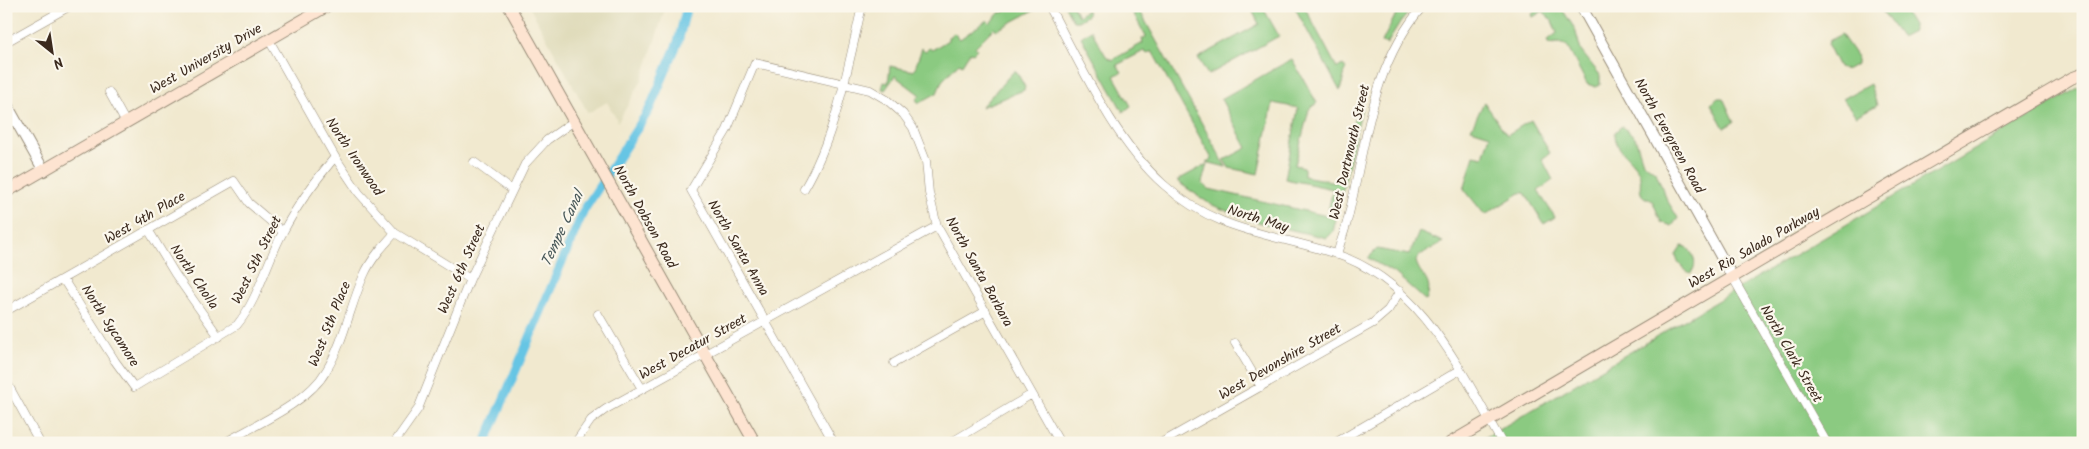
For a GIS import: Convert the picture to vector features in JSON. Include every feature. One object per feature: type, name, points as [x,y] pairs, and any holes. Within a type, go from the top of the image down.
[{"type":"main road","name":"West University Drive","points":[[6,192],[269,40],[311,10],[327,6]]},
{"type":"main road","name":"North Dobson Road","points":[[509,6],[705,353],[753,442]]},
{"type":"main road","name":"West Rio Salado Parkway","points":[[1450,443],[2077,76],[2083,68]]},
{"type":"street","points":[[6,42],[70,6]]},
{"type":"street","points":[[804,189],[816,169],[824,147],[862,6]]},
{"type":"street","name":"North May","points":[[1049,6],[1128,148],[1164,185],[1213,218],[1239,230],[1337,254],[1359,263],[1400,291],[1437,332],[1502,443]]},
{"type":"street","name":"West Dartmouth Street","points":[[1337,254],[1347,223],[1377,88],[1408,24],[1424,6]]},
{"type":"street","name":"North Evergreen Road","points":[[1581,6],[1733,278]]},
{"type":"street","name":"North Ironwood","points":[[269,40],[335,157],[359,193],[395,233],[470,279]]},
{"type":"street","name":"North Santa Barbara","points":[[755,63],[842,85],[870,90],[888,100],[903,114],[913,128],[926,161],[929,193],[937,226],[1060,443]]},
{"type":"street","name":"North Santa Anna","points":[[755,63],[727,130],[691,190],[834,443]]},
{"type":"street","points":[[109,92],[126,123]]},
{"type":"street","points":[[6,103],[44,171]]},
{"type":"street","name":"West 6th Street","points":[[394,443],[418,408],[470,279],[525,164],[534,152],[555,133],[574,121]]},
{"type":"street","name":"West 5th Street","points":[[134,387],[237,325],[248,311],[283,232],[310,187],[335,157]]},
{"type":"street","points":[[474,162],[512,190]]},
{"type":"street","name":"West 4th Place","points":[[6,311],[234,181],[249,203],[283,232]]},
{"type":"street","name":"West Decatur Street","points":[[575,443],[591,420],[642,389],[937,226]]},
{"type":"street","name":"North Cholla","points":[[149,231],[219,337]]},
{"type":"street","name":"West 5th Place","points":[[224,443],[296,402],[326,372],[364,274],[377,253],[395,233]]},
{"type":"street","name":"North Clark Street","points":[[1733,278],[1827,443]]},
{"type":"street","name":"North Sycamore","points":[[63,279],[134,387]]},
{"type":"street","name":"West Devonshire Street","points":[[1161,443],[1374,322],[1388,310],[1400,291]]},
{"type":"street","points":[[894,363],[986,311]]},
{"type":"street","points":[[598,314],[642,389]]},
{"type":"street","points":[[1235,343],[1261,387]]},
{"type":"street","points":[[1335,443],[1460,370]]},
{"type":"street","points":[[6,381],[40,443]]},
{"type":"street","points":[[950,443],[1032,394]]},
{"type":"shaded area","points":[[529,6],[666,6],[642,80],[618,122],[607,102],[588,113]]},
{"type":"green space","points":[[1013,6],[1035,6],[1036,9],[997,30],[994,28],[975,47],[977,49],[973,53],[970,52],[962,65],[959,63],[942,81],[937,93],[919,103],[916,100],[920,95],[895,76],[885,90],[882,89],[884,82],[888,83],[890,66],[914,71],[922,48],[925,51],[930,48],[932,50],[948,40],[948,37],[954,33],[960,39],[987,20],[990,23],[1000,12],[1002,13]]},
{"type":"green space","points":[[1065,6],[1073,6],[1078,16],[1087,10],[1088,15],[1078,21],[1073,21]]},
{"type":"green space","points":[[1137,6],[1226,167],[1206,162],[1212,159],[1152,51],[1147,54],[1144,51],[1117,65],[1122,72],[1114,76],[1131,106],[1123,112],[1081,37],[1091,30],[1106,56],[1112,60],[1143,43],[1142,39],[1146,37],[1131,9]]},
{"type":"green space","points":[[1250,6],[1262,6],[1279,36],[1208,75],[1198,58],[1259,24]]},
{"type":"green space","points":[[1294,6],[1304,6],[1337,68],[1343,65],[1346,69],[1340,91]]},
{"type":"green space","points":[[1400,6],[1414,6],[1400,23],[1387,44],[1382,42]]},
{"type":"green space","points":[[1541,6],[1560,6],[1575,29],[1581,51],[1600,75],[1600,85],[1596,87],[1587,84],[1567,46],[1559,43],[1549,44],[1547,41],[1557,33],[1552,21],[1543,11],[1533,17],[1532,14]]},
{"type":"green space","points":[[1888,6],[1901,6],[1913,25],[1913,31],[1901,37],[1883,12]]},
{"type":"green space","points":[[1841,34],[1857,57],[1857,64],[1846,70],[1839,67],[1828,45],[1829,41]]},
{"type":"green space","points":[[1292,59],[1317,103],[1309,109],[1295,165],[1304,167],[1304,176],[1336,182],[1343,175],[1354,118],[1357,117],[1360,106],[1362,107],[1333,232],[1327,238],[1248,220],[1210,204],[1178,182],[1178,180],[1207,164],[1202,183],[1209,189],[1327,216],[1333,189],[1285,179],[1298,108],[1273,103],[1258,174],[1229,168],[1224,160],[1247,148],[1221,99]]},
{"type":"green space","points":[[1016,71],[1025,87],[1024,90],[981,107]]},
{"type":"green space","points":[[1870,84],[1877,105],[1856,116],[1843,99]]},
{"type":"green space","points":[[2083,85],[2083,443],[1476,443]]},
{"type":"green space","points":[[1718,98],[1723,98],[1734,122],[1724,128],[1711,104]]},
{"type":"green space","points":[[1484,102],[1507,135],[1531,120],[1550,153],[1542,159],[1553,180],[1538,191],[1555,217],[1544,224],[1525,193],[1520,193],[1485,215],[1464,189],[1474,155],[1483,157],[1490,135],[1471,129]]},
{"type":"green space","points":[[1622,126],[1635,137],[1643,162],[1656,172],[1667,200],[1678,218],[1672,226],[1661,222],[1653,202],[1642,195],[1640,191],[1639,173],[1615,139],[1615,132]]},
{"type":"green space","points":[[1419,232],[1443,242],[1420,255],[1416,261],[1429,288],[1426,301],[1397,275],[1368,258],[1377,249],[1409,255]]},
{"type":"green space","points":[[1682,246],[1687,247],[1693,256],[1695,263],[1691,273],[1683,268],[1676,255]]},
{"type":"waterway","name":"Tempe Canal","points":[[485,443],[584,210],[649,110],[678,42],[687,6]]}]
